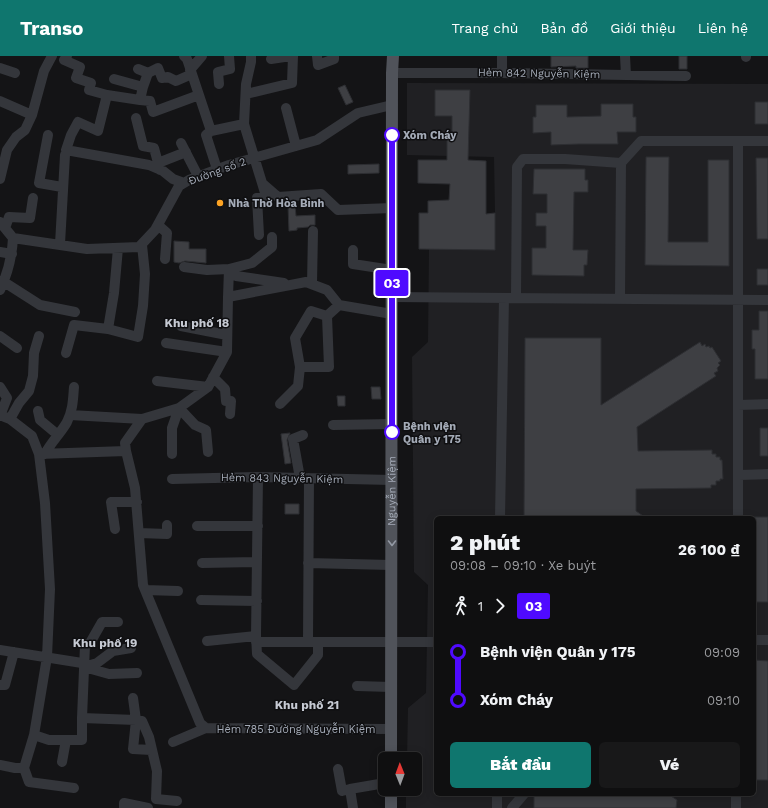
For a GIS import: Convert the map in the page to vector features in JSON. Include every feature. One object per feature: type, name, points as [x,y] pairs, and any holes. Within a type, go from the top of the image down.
[{"type":"main road","name":"Nguyễn Kiệm","points":[[391,752],[393,56]]},
{"type":"main road","points":[[391,796],[391,808]]},
{"type":"street","points":[[0,179],[7,150],[16,137],[25,130],[32,115],[44,71],[52,56]]},
{"type":"street","points":[[67,56],[64,60],[80,67],[76,78],[90,83],[89,90],[106,95],[150,101],[153,112],[199,95]]},
{"type":"street","points":[[184,56],[187,59],[211,131]]},
{"type":"street","points":[[140,100],[143,87],[143,71],[158,68],[162,78],[168,77],[176,80],[191,72],[202,56]]},
{"type":"street","points":[[220,84],[218,72],[230,69],[229,56]]},
{"type":"street","points":[[251,56],[252,62],[246,84],[244,124],[266,196],[257,198],[258,235]]},
{"type":"street","points":[[317,56],[318,65],[334,59],[334,56]]},
{"type":"street","points":[[502,56],[502,73]]},
{"type":"street","points":[[625,56],[626,75]]},
{"type":"street","points":[[246,94],[292,83],[283,57]]},
{"type":"street","points":[[0,70],[15,73]]},
{"type":"street","name":"Hẻm 842 Nguyễn Kiệm","points":[[392,73],[686,76]]},
{"type":"street","points":[[114,80],[143,87]]},
{"type":"street","points":[[106,95],[98,131],[78,122],[71,135],[66,150],[159,166],[184,147],[198,176]]},
{"type":"street","points":[[0,100],[32,115]]},
{"type":"street","name":"Đường số 2","points":[[142,245],[158,225],[179,186],[184,183],[217,169],[318,140],[358,113],[392,105]]},
{"type":"street","points":[[286,108],[296,146]]},
{"type":"street","points":[[136,118],[142,146],[154,148],[159,166],[173,179],[184,183]]},
{"type":"street","points":[[217,169],[206,135],[211,131],[244,124]]},
{"type":"street","points":[[48,135],[39,183],[62,188]]},
{"type":"street","points":[[620,299],[621,163],[640,140],[768,141]]},
{"type":"street","points":[[738,141],[738,516]]},
{"type":"street","points":[[60,244],[63,204],[62,188],[64,155]]},
{"type":"street","points":[[516,298],[517,167],[523,159],[565,159],[621,163]]},
{"type":"street","points":[[263,184],[278,197],[322,194],[338,210],[392,208]]},
{"type":"street","points":[[33,198],[30,218],[9,217],[2,225],[13,238],[87,248],[139,247],[142,245],[145,274],[143,306],[138,337],[108,328],[74,325],[66,353]]},
{"type":"street","points":[[158,225],[167,233],[164,259]]},
{"type":"street","points":[[312,284],[313,231]]},
{"type":"street","points":[[231,273],[252,263],[272,247],[272,237]]},
{"type":"street","points":[[13,238],[12,254],[1,284],[40,305],[74,312]]},
{"type":"street","points":[[108,328],[114,293],[118,248]]},
{"type":"street","points":[[353,250],[353,264],[392,270]]},
{"type":"street","points":[[0,252],[12,254]]},
{"type":"street","points":[[184,267],[231,273],[293,284]]},
{"type":"street","points":[[70,415],[142,419],[179,408],[208,387],[227,352],[228,297],[231,273]]},
{"type":"street","points":[[228,297],[306,282],[327,290],[339,305],[392,314]]},
{"type":"street","points":[[392,297],[768,300]]},
{"type":"street","points":[[500,516],[504,298]]},
{"type":"street","points":[[300,367],[329,367],[327,316],[339,305]]},
{"type":"street","points":[[280,404],[298,386],[300,367],[296,338],[311,311],[327,316]]},
{"type":"street","points":[[181,326],[227,335]]},
{"type":"street","points":[[0,336],[17,348]]},
{"type":"street","points":[[3,416],[19,403],[29,391],[33,376],[34,353],[39,336]]},
{"type":"street","points":[[166,343],[227,352]]},
{"type":"street","points":[[213,377],[225,389],[226,401],[231,401],[230,414]]},
{"type":"street","points":[[157,381],[208,387]]},
{"type":"street","points":[[0,387],[7,398],[3,416]]},
{"type":"street","points":[[42,454],[58,435],[70,415],[74,387]]},
{"type":"street","points":[[738,405],[768,404]]},
{"type":"street","points":[[179,408],[195,425],[206,430],[208,452]]},
{"type":"street","points":[[172,454],[172,428],[179,408]]},
{"type":"street","points":[[38,411],[40,420],[58,435]]},
{"type":"street","points":[[3,416],[32,436],[42,454],[45,503],[50,589],[47,657],[34,735],[24,768],[29,782],[74,788]]},
{"type":"street","points":[[42,454],[126,451],[125,443],[142,419]]},
{"type":"street","points":[[333,425],[392,424]]},
{"type":"street","points":[[258,477],[256,639],[258,654],[294,685],[318,655],[313,642],[304,478],[293,439],[303,435]]},
{"type":"street","name":"Hẻm 785 Đường Nguyễn Kiệm","points":[[126,451],[136,488],[143,585],[200,723],[206,728],[391,729]]},
{"type":"street","points":[[738,474],[768,474]]},
{"type":"street","name":"Hẻm 843 Nguyễn Kiệm","points":[[172,479],[258,477],[392,480]]},
{"type":"street","points":[[115,529],[111,502],[136,502]]},
{"type":"street","points":[[139,533],[167,534],[167,525]]},
{"type":"street","points":[[197,526],[258,526]]},
{"type":"street","points":[[202,563],[257,562]]},
{"type":"street","points":[[308,563],[392,565]]},
{"type":"street","points":[[145,590],[178,591]]},
{"type":"street","points":[[201,600],[257,600]]},
{"type":"street","points":[[34,735],[49,740],[82,740],[85,645],[90,643],[102,622],[118,622]]},
{"type":"street","points":[[207,641],[256,639],[313,642],[434,642]]},
{"type":"street","points":[[756,640],[768,640]]},
{"type":"street","points":[[84,667],[97,664],[113,651],[131,648]]},
{"type":"street","points":[[0,650],[82,663],[84,667],[109,674],[137,673]]},
{"type":"street","points":[[0,685],[5,685],[14,652]]},
{"type":"street","points":[[356,686],[391,687]]},
{"type":"street","points":[[133,698],[136,720],[133,749],[151,750]]},
{"type":"street","points":[[82,718],[142,721],[149,737],[157,772],[156,799],[177,802]]},
{"type":"street","points":[[173,742],[206,728]]},
{"type":"street","points":[[62,762],[66,740]]},
{"type":"street","points":[[0,765],[24,768]]},
{"type":"street","points":[[338,769],[342,791],[378,784]]},
{"type":"street","points":[[350,789],[353,808]]},
{"type":"street","points":[[497,796],[497,808]]},
{"type":"street","points":[[512,808],[522,796]]},
{"type":"street","points":[[736,796],[736,808]]},
{"type":"street","points":[[124,808],[124,803],[148,808]]},
{"type":"shaded area","name":"Bệnh viện Quân y 175","points":[[407,83],[768,84],[768,808],[406,808],[406,796],[422,796],[422,752],[407,752],[408,708],[426,693],[428,585],[414,572],[412,357],[428,342],[429,249],[495,250],[494,157],[407,155]]},
{"type":"building","points":[[551,56],[588,56],[588,68],[576,68],[576,66],[551,67]]},
{"type":"building","points":[[679,56],[687,56],[687,69],[679,69]]},
{"type":"building","points":[[345,85],[353,102],[346,105],[338,88]]},
{"type":"building","points":[[435,90],[470,90],[468,160],[486,161],[486,214],[495,213],[495,250],[419,249],[419,213],[428,213],[428,201],[449,200],[450,184],[418,183],[418,160],[447,160],[447,139],[452,139],[452,116],[435,116]]},
{"type":"building","points":[[755,102],[768,102],[768,124],[755,124]]},
{"type":"building","points":[[601,104],[633,104],[633,117],[636,117],[636,132],[617,132],[618,144],[551,145],[551,132],[533,133],[533,117],[536,117],[536,105],[567,105],[567,117],[601,116]]},
{"type":"building","points":[[646,157],[669,157],[668,242],[708,242],[708,160],[729,160],[729,266],[645,265]]},
{"type":"building","points":[[756,158],[768,158],[768,239],[757,239]]},
{"type":"building","points":[[379,164],[379,173],[348,174],[348,165]]},
{"type":"building","points":[[534,169],[585,169],[585,180],[588,180],[588,192],[574,192],[573,250],[588,250],[587,265],[584,265],[584,276],[532,275],[532,248],[546,248],[546,226],[536,226],[536,213],[547,213],[547,194],[533,194]]},
{"type":"building","points":[[288,206],[295,206],[296,216],[315,215],[315,225],[289,231]]},
{"type":"building","points":[[174,241],[189,242],[189,249],[206,249],[206,263],[185,261],[179,263],[174,262]]},
{"type":"building","points":[[757,269],[768,269],[768,285],[757,285]]},
{"type":"building","points":[[759,311],[768,311],[768,379],[755,379],[755,349],[752,349],[752,330],[759,330]]},
{"type":"building","points":[[525,338],[601,338],[601,405],[700,342],[702,346],[705,344],[706,347],[712,347],[721,361],[718,363],[720,365],[717,368],[718,371],[714,373],[716,376],[637,427],[638,451],[712,450],[712,454],[716,454],[716,457],[720,457],[720,460],[722,460],[723,479],[716,481],[716,485],[711,485],[711,488],[636,489],[636,511],[643,516],[524,516]]},
{"type":"building","points":[[371,387],[380,387],[381,399],[372,399]]},
{"type":"building","points":[[337,396],[345,396],[345,406],[338,406]]},
{"type":"building","points":[[760,428],[768,428],[768,456],[760,456]]},
{"type":"building","points":[[290,433],[287,440],[291,463],[285,464],[281,434]]},
{"type":"building","points":[[285,504],[299,504],[299,514],[285,514]]},
{"type":"building","points":[[756,517],[768,517],[768,602],[756,602]]},
{"type":"building","points":[[756,660],[768,661],[768,780],[756,780]]},
{"type":"building","points":[[534,796],[671,796],[677,800],[676,808],[534,808]]},
{"type":"bus line","name":"03","points":[[392,135],[392,432]]},
{"type":"place","name":"Xóm Cháy","points":[[392,135]]},
{"type":"place","name":"Nhà Thờ Hòa Bình","points":[[220,203]]},
{"type":"place","name":"Bệnh viện Quân y 175","points":[[392,432]]},
{"type":"district","name":"Khu phố 18","points":[[197,323]]},
{"type":"district","name":"Khu phố 19","points":[[105,643]]},
{"type":"district","name":"Khu phố 21","points":[[307,705]]}]
